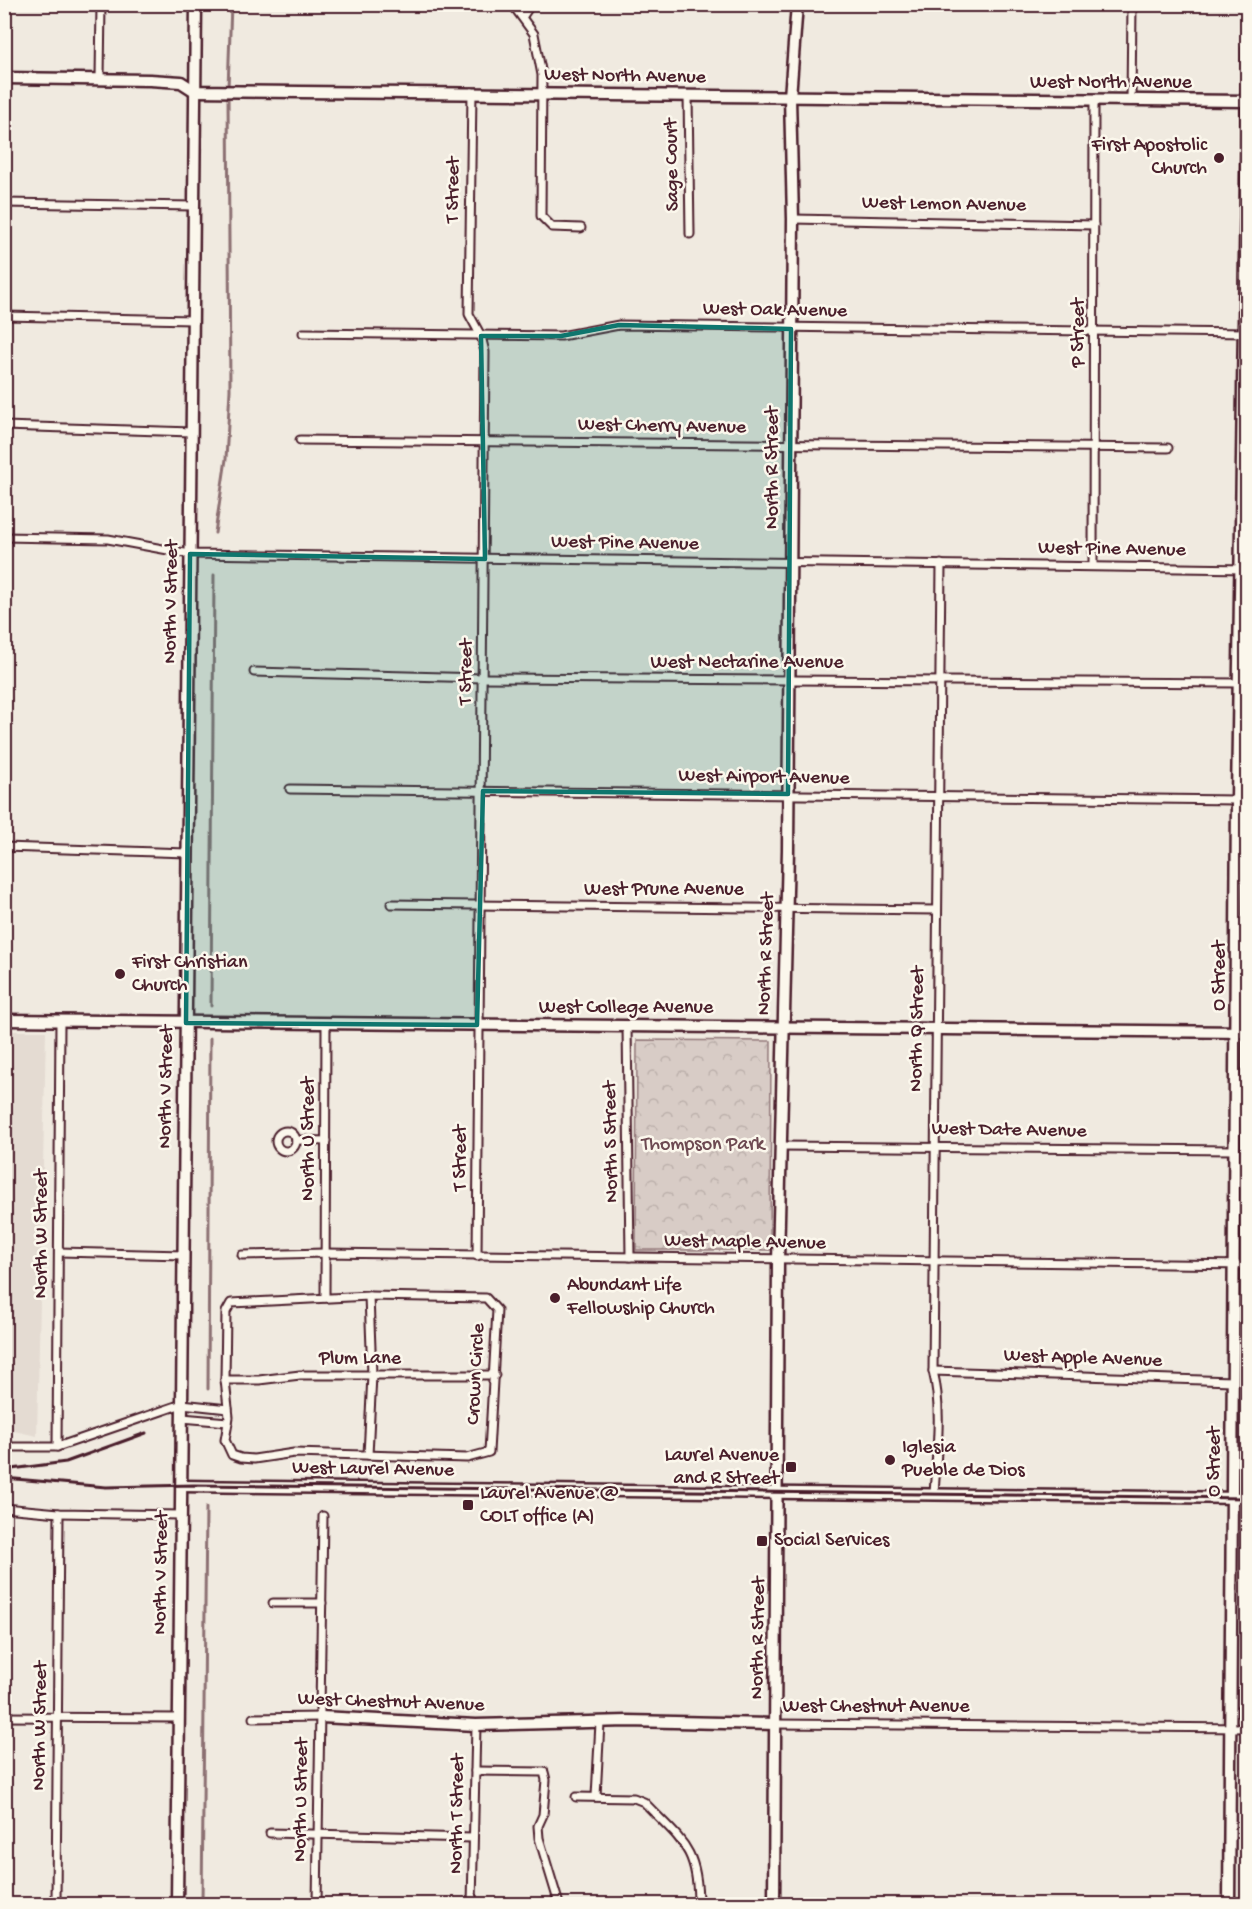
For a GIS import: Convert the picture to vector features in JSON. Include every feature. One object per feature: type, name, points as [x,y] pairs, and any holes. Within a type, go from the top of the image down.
[{"type":"street","points":[[100,78],[101,4]]},
{"type":"street","name":"North V Street","points":[[177,1905],[196,4]]},
{"type":"street","points":[[512,4],[523,16],[536,44],[543,94],[541,216],[552,227],[581,228]]},
{"type":"street","points":[[523,16],[531,4]]},
{"type":"street","name":"North R Street","points":[[774,1905],[778,1261],[788,794],[793,219],[790,97],[797,4]]},
{"type":"street","points":[[1131,101],[1132,4]]},
{"type":"street","name":"O Street","points":[[1229,1905],[1235,1150],[1243,1032],[1237,800],[1245,569],[1248,48]]},
{"type":"street","name":"West North Avenue","points":[[4,78],[100,78],[181,82],[195,91],[1246,101]]},
{"type":"street","name":"T Street","points":[[472,92],[469,314],[481,336],[485,352],[483,791],[477,1025],[477,1256]]},
{"type":"street","name":"Sage Court","points":[[688,96],[690,234]]},
{"type":"street","name":"P Street","points":[[1093,565],[1096,331],[1094,101]]},
{"type":"street","points":[[4,203],[194,206]]},
{"type":"street","name":"West Lemon Avenue","points":[[793,219],[1095,225]]},
{"type":"street","points":[[4,316],[193,320]]},
{"type":"street","name":"West Oak Avenue","points":[[303,333],[561,336],[619,325],[791,329],[1245,332]]},
{"type":"street","points":[[4,426],[192,432]]},
{"type":"street","name":"West Cherry Avenue","points":[[300,440],[1168,448]]},
{"type":"street","name":"West Pine Avenue","points":[[4,537],[108,539],[190,554],[1093,565],[1245,569]]},
{"type":"street","name":"North Q Street","points":[[934,1495],[937,1387],[933,1371],[934,1030],[941,564]]},
{"type":"street","name":"West Nectarine Avenue","points":[[254,672],[483,678],[1240,683]]},
{"type":"street","name":"West Airport Avenue","points":[[290,789],[1237,800]]},
{"type":"street","points":[[4,847],[187,853]]},
{"type":"street","name":"West Prune Avenue","points":[[391,904],[937,910]]},
{"type":"street","name":"West College Avenue","points":[[4,1020],[1243,1032]]},
{"type":"street","name":"North W Street","points":[[57,1447],[60,1021]]},
{"type":"street","name":"North U Street","points":[[325,1298],[326,1024]]},
{"type":"street","name":"North S Street","points":[[627,1026],[630,1257]]},
{"type":"street","points":[[296,1140],[326,1141]]},
{"type":"street","name":"West Date Avenue","points":[[781,1146],[1235,1150]]},
{"type":"street","points":[[59,1252],[184,1255]]},
{"type":"street","name":"West Maple Avenue","points":[[242,1255],[324,1253],[778,1261],[1248,1265]]},
{"type":"street","points":[[368,1455],[372,1375],[369,1296]]},
{"type":"street","name":"Crown Circle","points":[[369,1296],[486,1298],[497,1311],[489,1452],[467,1458],[294,1453],[241,1458],[228,1451],[225,1440],[228,1422],[225,1380],[226,1311],[231,1303],[325,1298],[369,1296]]},
{"type":"street","name":"West Apple Avenue","points":[[933,1371],[1232,1381]]},
{"type":"street","name":"Plum Lane","points":[[225,1380],[259,1380],[300,1375],[495,1375]]},
{"type":"street","points":[[4,1447],[57,1447],[182,1404],[228,1409]]},
{"type":"street","points":[[182,1418],[228,1422]]},
{"type":"street","name":"West Laurel Avenue","points":[[181,1486],[1248,1498]]},
{"type":"street","points":[[4,1508],[59,1513],[181,1515]]},
{"type":"street","name":"North W Street","points":[[56,1905],[59,1513]]},
{"type":"street","name":"North U Street","points":[[317,1905],[323,1516]]},
{"type":"street","points":[[273,1603],[322,1603]]},
{"type":"street","points":[[4,1717],[179,1718]]},
{"type":"street","name":"West Chestnut Avenue","points":[[253,1718],[321,1717],[476,1725],[600,1722],[1248,1728]]},
{"type":"street","points":[[596,1796],[600,1722]]},
{"type":"street","name":"North T Street","points":[[472,1905],[476,1725]]},
{"type":"street","points":[[475,1771],[544,1772],[546,1780],[543,1815],[538,1826],[539,1838],[559,1905]]},
{"type":"street","points":[[576,1797],[634,1798],[644,1802],[693,1856],[697,1870],[698,1905]]},
{"type":"street","points":[[270,1833],[473,1838]]},
{"type":"highlighted area","points":[[619,325],[791,329],[788,794],[483,791],[477,1025],[186,1023],[190,554],[485,559],[481,336],[561,336]]},
{"type":"shaded area","points":[[5,1031],[46,1031],[37,1436],[5,1429]]},
{"type":"green space","name":"Thompson Park","points":[[637,1040],[771,1041],[770,1250],[636,1250]]},
{"type":"waterway","points":[[228,88],[231,4]]},
{"type":"waterway","points":[[215,533],[226,459],[230,390],[228,95]]},
{"type":"waterway","points":[[211,1006],[214,575]]},
{"type":"waterway","points":[[208,1389],[210,1038]]},
{"type":"waterway","points":[[202,1904],[206,1508]]},
{"type":"railway","points":[[4,1470],[66,1462],[146,1433]]},
{"type":"railway","points":[[4,1478],[106,1487],[194,1485],[1248,1498]]},
{"type":"place","name":"First Apostolic Church","points":[[1219,158]]},
{"type":"place","name":"First Christian Church","points":[[120,974]]},
{"type":"place","name":"Abundant Life Fellowship Church","points":[[555,1298]]},
{"type":"place","name":"Iglesia Pueble de Dios","points":[[890,1460]]},
{"type":"place","name":"Laurel Avenue and R Street","points":[[791,1467]]},
{"type":"place","name":"Laurel Avenue @ COLT office (A)","points":[[468,1505]]},
{"type":"place","name":"Social Services","points":[[762,1541]]}]
